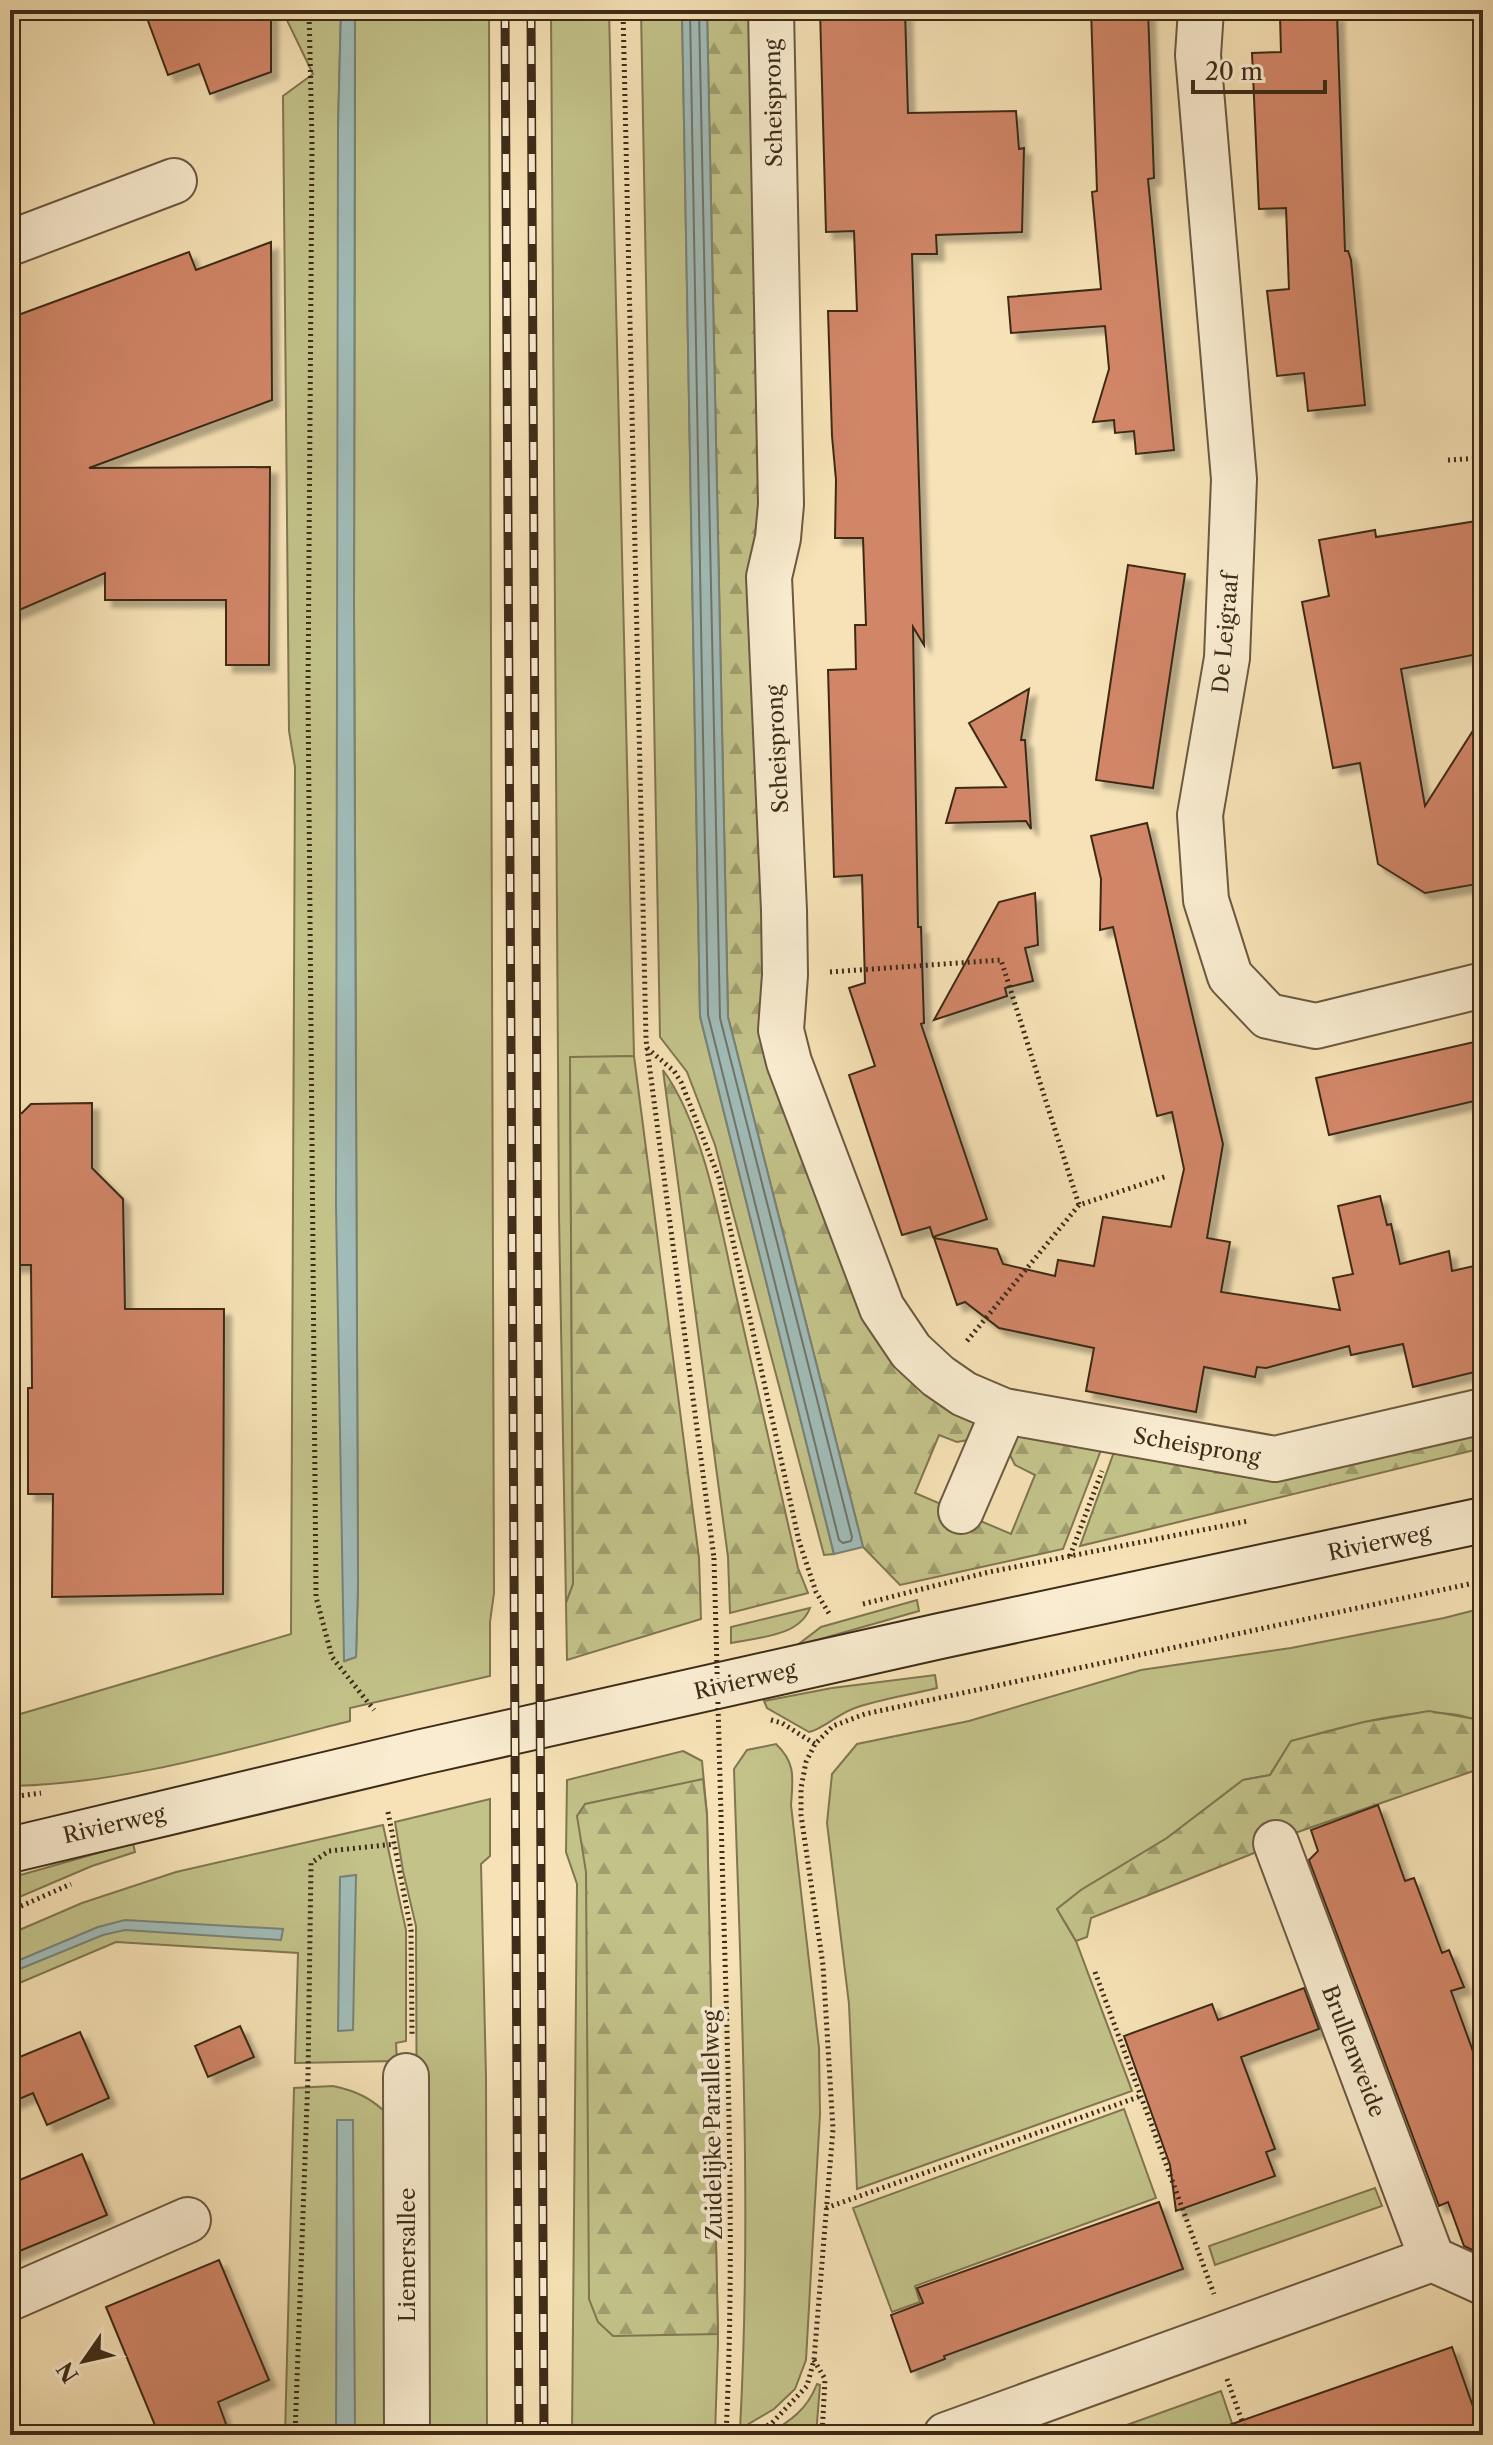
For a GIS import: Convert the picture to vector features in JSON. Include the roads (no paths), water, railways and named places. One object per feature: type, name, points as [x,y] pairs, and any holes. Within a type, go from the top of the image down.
[{"type":"street","name":"Scheisprong","points":[[771,10],[781,504],[778,538],[769,577],[785,975],[781,1030],[789,1062],[882,1308],[911,1351],[938,1376],[964,1394],[1004,1411],[1117,1432],[1275,1459],[1483,1411]]},
{"type":"street","name":"De Leigraaf","points":[[1201,10],[1198,55],[1234,479],[1227,658],[1200,815],[1206,900],[1230,976],[1268,1016],[1316,1026],[1483,985]]},
{"type":"street","points":[[10,243],[174,181]]},
{"type":"street","points":[[961,1511],[1004,1411]]},
{"type":"street","name":"Rivierweg","points":[[10,1850],[422,1752],[940,1636],[1483,1520]]},
{"type":"street","name":"Brullenweide","points":[[1276,1843],[1432,2259]]},
{"type":"street","name":"Liemersallee","points":[[406,2076],[407,2435]]},
{"type":"street","points":[[10,2298],[188,2220]]},
{"type":"street","points":[[946,2435],[1432,2259],[1483,2282]]},
{"type":"water","points":[[341,10],[355,10],[358,1585],[356,1657],[344,1661],[336,1206],[338,128]]},
{"type":"water","points":[[682,10],[707,10],[728,1017],[863,1547],[834,1554],[700,1016]]},
{"type":"water","points":[[356,1875],[353,2030],[338,2031],[340,1877]]},
{"type":"water","points":[[125,1920],[283,1929],[281,1940],[125,1930],[103,1935],[10,1973],[10,1964],[98,1927]]},
{"type":"water","points":[[337,2120],[353,2120],[355,2435],[336,2435]]},
{"type":"railway","points":[[505,10],[519,2435]]},
{"type":"railway","points":[[531,10],[544,2435]]}]
